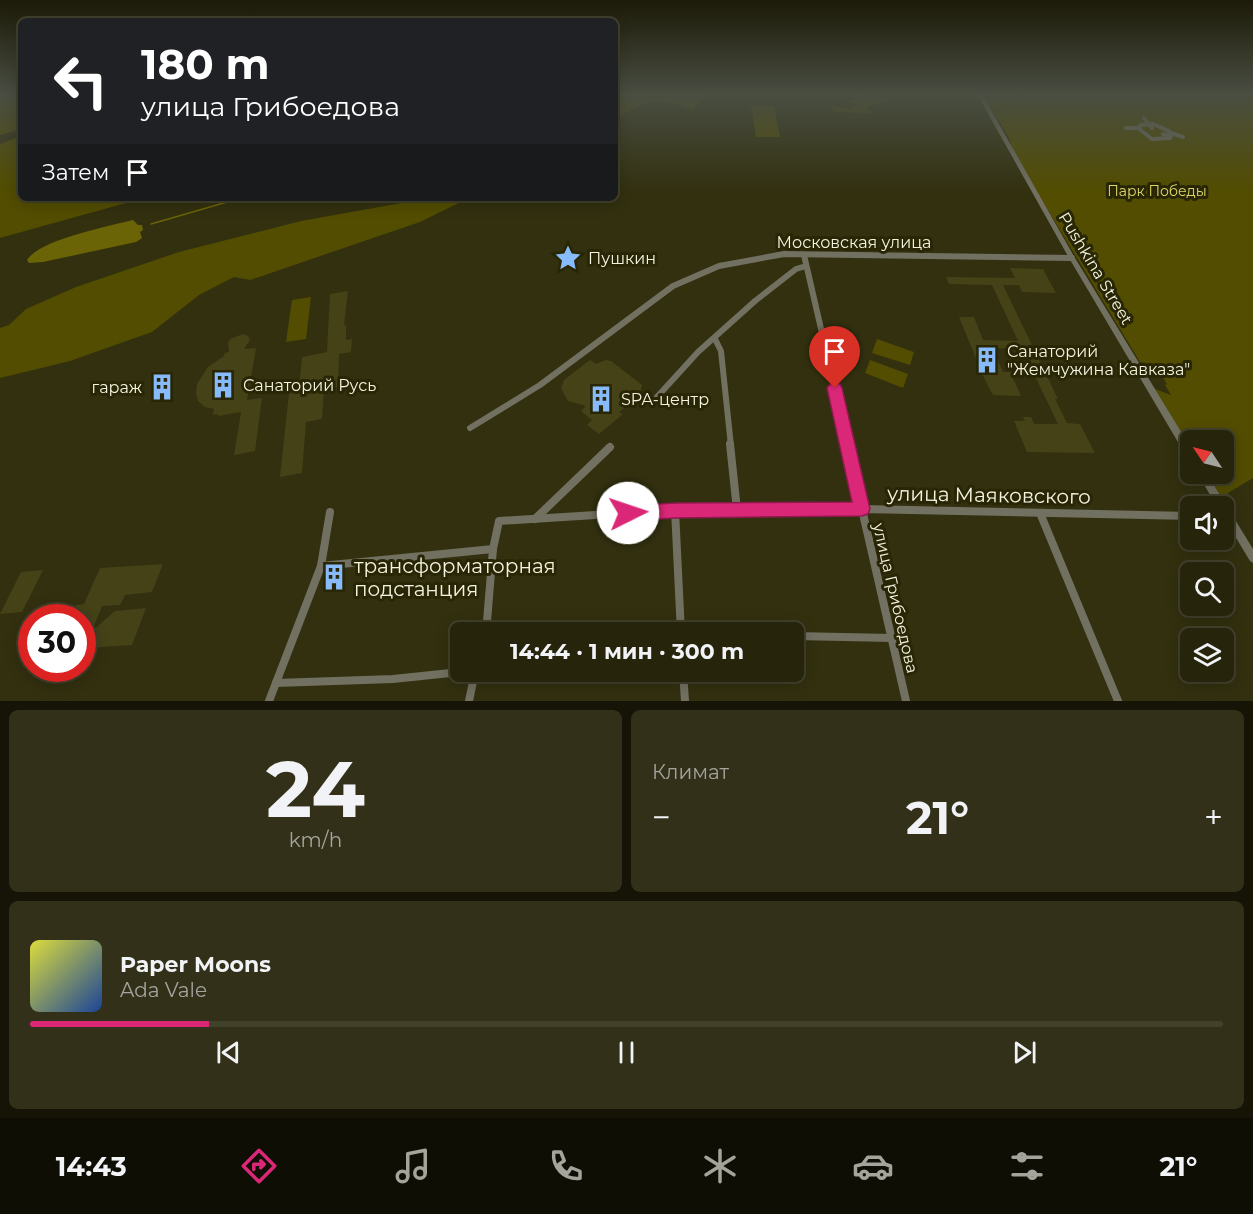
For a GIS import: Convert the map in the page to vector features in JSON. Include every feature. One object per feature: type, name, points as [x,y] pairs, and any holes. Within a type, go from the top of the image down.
[{"type":"street","name":"Pushkina Street","points":[[998,127],[1072,258],[1180,438]]},
{"type":"street","points":[[1159,127],[1171,135]]},
{"type":"street","points":[[1126,128],[1138,129],[1145,136],[1162,140],[1167,146]]},
{"type":"street","points":[[1145,136],[1150,134]]},
{"type":"street","points":[[1162,134],[1183,136]]},
{"type":"street","points":[[1162,140],[1171,135]]},
{"type":"street","name":"Московская улица","points":[[470,428],[540,385],[673,286],[719,266],[766,256],[804,255],[1072,258]]},
{"type":"street","name":"улица Грибоедова","points":[[804,255],[906,701]]},
{"type":"street","points":[[657,397],[691,358],[716,339],[755,301],[796,268],[806,266]]},
{"type":"street","points":[[716,339],[721,351],[737,510]]},
{"type":"street","points":[[535,519],[610,447]]},
{"type":"street","name":"улица Маяковского","points":[[493,549],[499,521],[675,510],[862,509],[1180,516]]},
{"type":"street","points":[[675,510],[680,622]]},
{"type":"street","points":[[269,701],[321,566],[330,512]]},
{"type":"street","points":[[1040,513],[1118,701]]},
{"type":"street","points":[[1234,527],[1253,558]]},
{"type":"street","points":[[321,566],[493,549],[487,622]]},
{"type":"street","points":[[804,636],[892,638]]},
{"type":"street","points":[[276,683],[393,679],[450,673]]},
{"type":"street","points":[[469,701],[474,682]]},
{"type":"street","points":[[684,682],[685,701]]},
{"type":"green space","points":[[0,127],[18,127],[18,130],[0,135]]},
{"type":"green space","points":[[754,127],[778,127],[780,137],[756,137]]},
{"type":"green space","name":"Парк Победы","points":[[1002,127],[1253,127],[1253,478],[1228,493],[1228,496],[1219,496],[1212,484],[1234,484],[1234,430],[1180,431],[1155,389],[1171,395],[1165,385],[1167,384],[1155,365],[1140,362],[1014,154],[1009,138]]},
{"type":"green space","points":[[18,137],[18,201],[133,201],[0,238],[0,144]]},
{"type":"green space","points":[[412,201],[463,201],[420,222],[250,280],[234,277],[199,295],[152,332],[70,361],[0,378],[0,328],[9,325],[26,309],[76,287],[179,252],[301,221]]},
{"type":"green space","points":[[311,297],[306,339],[286,342],[292,300]]},
{"type":"green space","points":[[877,339],[914,352],[910,365],[872,353]]},
{"type":"green space","points":[[870,360],[908,374],[903,388],[865,373]]},
{"type":"shaded area","points":[[133,220],[138,225],[142,225],[143,230],[140,232],[142,238],[136,242],[43,262],[29,263],[27,260],[45,246],[59,240]]},
{"type":"building","name":"Санаторий \"Жемчужина Кавказа\"","points":[[1010,268],[1043,269],[1056,293],[1022,292],[1019,285],[1003,285],[1058,399],[1055,399],[1067,423],[1080,424],[1095,453],[1027,452],[1014,421],[1025,421],[1023,417],[1031,417],[1034,424],[1058,424],[1022,349],[993,348],[1003,372],[1010,372],[1021,396],[993,395],[984,378],[959,317],[974,317],[983,340],[1018,341],[992,285],[949,284],[946,277],[1015,278]]},
{"type":"building","points":[[348,291],[344,325],[346,325],[346,340],[352,339],[351,352],[339,354],[338,387],[324,389],[322,419],[306,422],[302,473],[280,477],[289,393],[299,391],[302,357],[327,352],[330,294]]},
{"type":"building","points":[[243,334],[250,340],[244,349],[256,348],[247,400],[262,398],[255,451],[234,455],[241,412],[213,415],[214,409],[205,407],[198,401],[196,393],[197,384],[208,367],[229,352],[230,339]]},
{"type":"building","name":"SPA-центр","points":[[590,360],[596,364],[606,360],[611,361],[642,385],[640,395],[619,412],[623,414],[599,434],[587,425],[592,420],[581,411],[586,406],[568,401],[561,388],[564,380]]},
{"type":"building","name":"гараж","points":[[164,376],[173,376],[160,397],[151,397]]},
{"type":"building","points":[[163,564],[152,592],[125,595],[120,605],[102,606],[96,621],[96,604],[84,604],[100,568]]},
{"type":"building","points":[[43,570],[26,604],[18,604],[18,612],[0,614],[21,572]]},
{"type":"building","points":[[146,608],[132,645],[96,647],[96,628],[115,611]]},
{"type":"waterway","points":[[151,224],[231,201]]},
{"type":"place","name":"Пушкин","points":[[568,258]]},
{"type":"place","name":"Санаторий \"Жемчужина Кавказа\"","points":[[987,360]]},
{"type":"place","name":"Санаторий Русь","points":[[223,385]]},
{"type":"place","name":"гараж","points":[[162,387]]},
{"type":"place","name":"SPA-центр","points":[[601,399]]},
{"type":"place","name":"трансформаторная подстанция","points":[[334,577]]},
{"type":"route","points":[[628,513],[675,510],[862,509],[835,388]]}]
